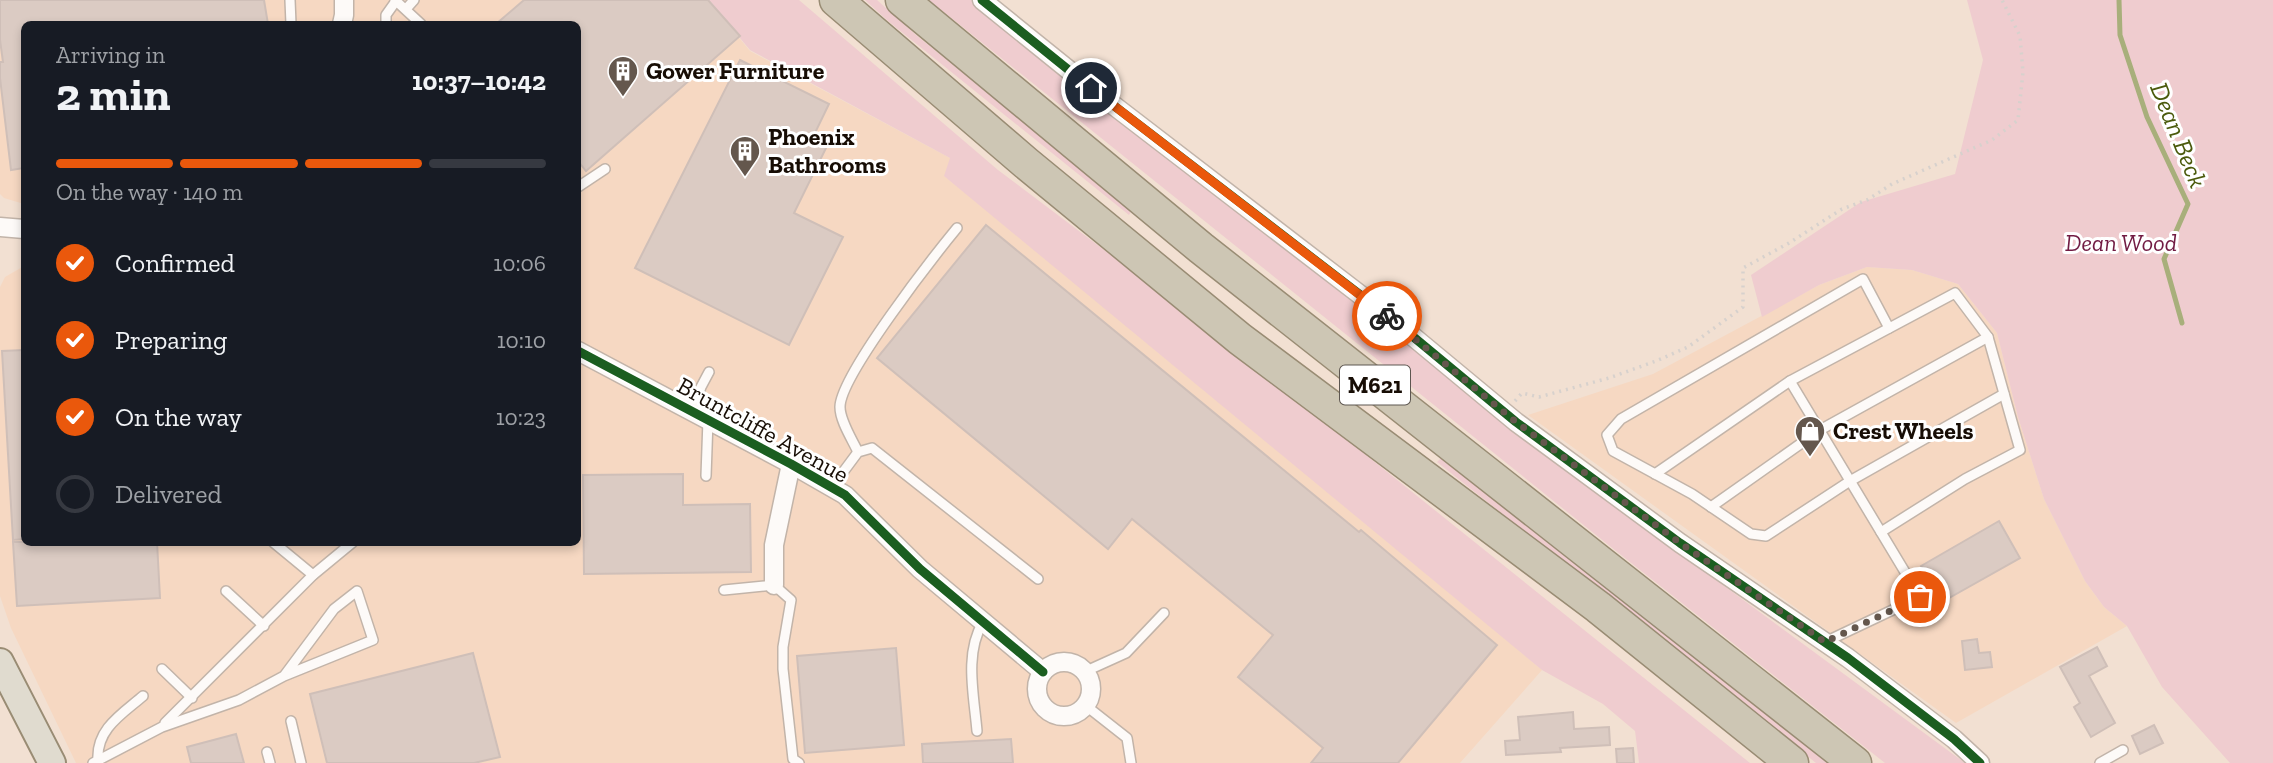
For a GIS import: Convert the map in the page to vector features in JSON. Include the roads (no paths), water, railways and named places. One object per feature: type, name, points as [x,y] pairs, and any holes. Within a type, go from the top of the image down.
[{"type":"highway","name":"M621","points":[[836,0],[1026,163],[1240,339],[1598,607],[1792,763]]},
{"type":"highway","name":"M621","points":[[902,0],[1201,248],[1855,763]]},
{"type":"main road","points":[[3,675],[52,763]]},
{"type":"street","points":[[343,21],[344,0]]},
{"type":"street","points":[[982,0],[1091,88],[1392,320],[1505,414],[1680,543],[1825,642],[1943,731],[1980,763]]},
{"type":"street","points":[[0,227],[21,229]]},
{"type":"street","name":"Bruntcliffe Avenue","points":[[581,353],[845,495],[920,569],[1043,672]]},
{"type":"street","points":[[774,585],[775,545],[791,464]]},
{"type":"street","points":[[1061,662],[1071,663],[1084,672],[1091,685],[1090,696],[1085,705],[1067,716],[1047,710],[1040,702],[1037,692],[1043,672],[1061,662]]},
{"type":"lane","points":[[290,0],[291,21]]},
{"type":"lane","points":[[406,9],[414,0]]},
{"type":"lane","points":[[386,21],[386,15],[396,1],[418,21]]},
{"type":"lane","points":[[581,185],[605,169]]},
{"type":"lane","points":[[858,452],[840,408],[845,390],[899,305],[957,228]]},
{"type":"lane","points":[[1889,328],[1863,279],[1621,419],[1608,435],[1613,451],[1692,494],[1751,534],[1766,536],[1850,481],[2004,394]]},
{"type":"lane","points":[[1655,474],[1790,381],[1955,293],[1988,337],[2020,450],[1965,479],[1881,532]]},
{"type":"lane","points":[[1711,507],[1820,430],[1988,337]]},
{"type":"lane","points":[[706,476],[700,416],[701,387],[709,372]]},
{"type":"lane","points":[[1790,381],[1920,597],[1825,642]]},
{"type":"lane","points":[[832,487],[858,452],[872,447],[1038,579]]},
{"type":"lane","points":[[278,546],[313,575]]},
{"type":"lane","points":[[162,727],[313,575],[348,546]]},
{"type":"lane","points":[[724,590],[774,585],[791,600],[783,647],[783,669],[793,759],[799,763]]},
{"type":"lane","points":[[226,591],[264,626]]},
{"type":"lane","points":[[96,762],[162,727],[240,700],[284,676],[373,640],[357,591],[334,609],[284,676]]},
{"type":"lane","points":[[1084,672],[1126,653],[1164,613]]},
{"type":"lane","points":[[977,731],[971,654],[975,636],[983,622]]},
{"type":"lane","points":[[162,669],[192,698]]},
{"type":"lane","points":[[96,762],[97,749],[106,728],[143,696]]},
{"type":"lane","points":[[1085,705],[1127,738],[1131,763]]},
{"type":"lane","points":[[291,721],[301,763]]},
{"type":"lane","points":[[2100,763],[2123,750]]},
{"type":"lane","points":[[267,752],[270,763]]},
{"type":"waterway","name":"Dean Beck","points":[[2119,0],[2120,35],[2147,117],[2188,204],[2164,259],[2182,323]]},
{"type":"place","name":"Gower Furniture","points":[[623,98]]},
{"type":"place","name":"Phoenix Bathrooms","points":[[745,178]]},
{"type":"place","name":"Crest Wheels","points":[[1810,458]]},
{"type":"park label","name":"Dean Wood","points":[[2121,243]]}]
